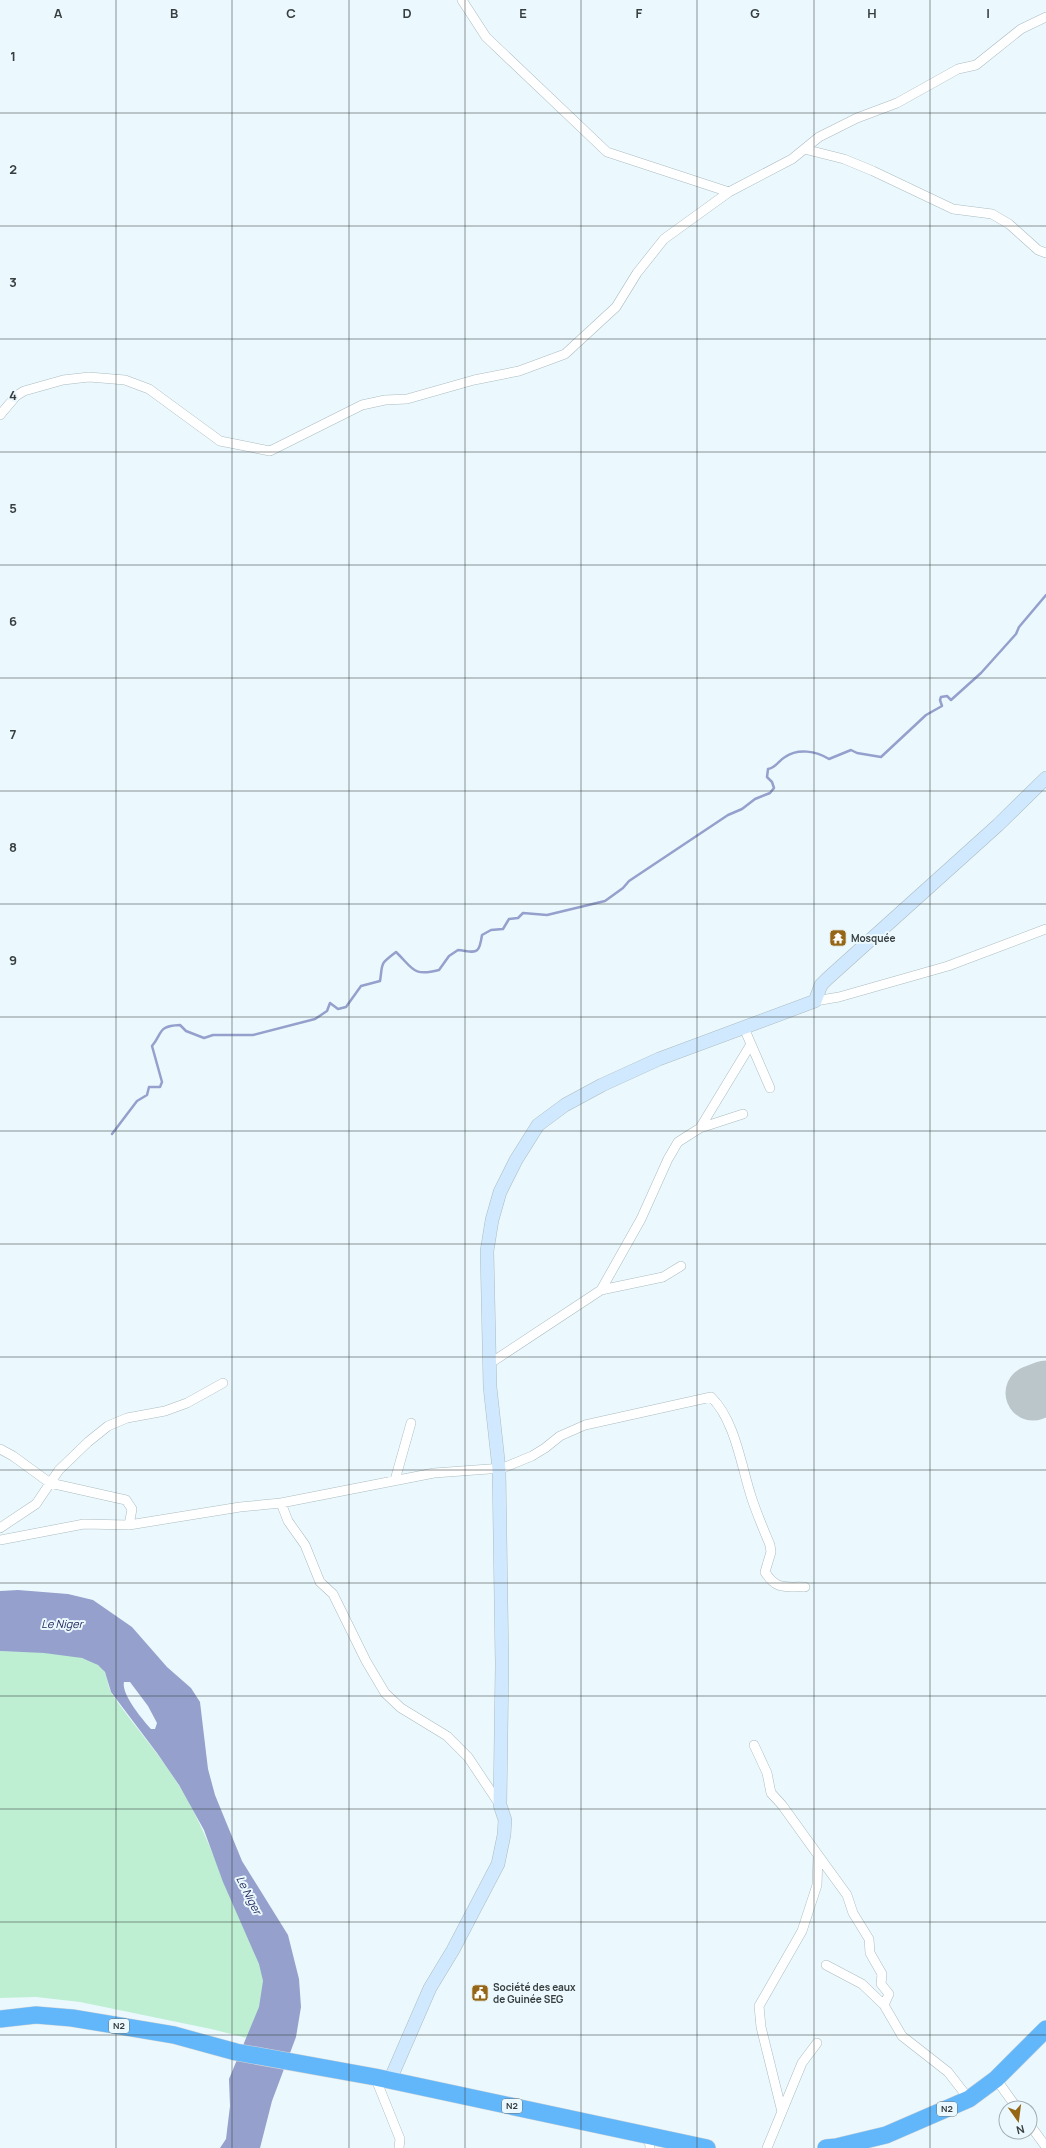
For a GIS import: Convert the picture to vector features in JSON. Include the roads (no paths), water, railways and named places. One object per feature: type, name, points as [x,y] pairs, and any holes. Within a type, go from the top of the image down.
[{"type":"highway","name":"N2","points":[[0,2019],[36,2015],[72,2018],[174,2035],[236,2052],[318,2065],[383,2078],[650,2142],[707,2148]]},
{"type":"highway","name":"N2","points":[[826,2148],[886,2135],[969,2099],[996,2079],[1046,2029]]},
{"type":"street","points":[[462,0],[486,36],[607,152],[729,192]]},
{"type":"street","points":[[0,416],[16,396],[24,391],[63,380],[89,377],[125,380],[149,389],[220,441],[270,451],[362,405],[385,400],[407,399],[474,380],[520,371],[565,354],[616,307],[637,274],[664,239],[729,192],[792,159],[820,137],[857,118],[897,104],[958,69],[976,65],[1020,29],[1046,17]]},
{"type":"street","points":[[804,149],[850,161],[953,209],[992,214],[1008,224],[1038,250],[1046,253]]},
{"type":"street","points":[[814,1002],[821,985],[827,979],[998,825],[1046,778]]},
{"type":"street","points":[[500,1805],[502,1665],[499,1469],[494,1428],[490,1364],[487,1251],[492,1220],[500,1192],[516,1160],[538,1125],[565,1105],[602,1085],[659,1059],[814,1002],[839,997],[948,966],[1046,929]]},
{"type":"street","points":[[744,1028],[770,1088]]},
{"type":"street","points":[[700,1128],[751,1044]]},
{"type":"street","points":[[601,1290],[641,1219],[668,1158],[678,1142],[700,1128],[743,1114]]},
{"type":"street","points":[[490,1364],[601,1290],[664,1277],[681,1266]]},
{"type":"street","points":[[1,1534],[36,1504],[59,1470],[88,1442],[108,1426],[127,1418],[165,1412],[187,1403],[222,1383]]},
{"type":"street","points":[[1,1534],[84,1524],[129,1525],[240,1507],[281,1503],[434,1472],[499,1469],[532,1456],[560,1436],[585,1425],[711,1397],[716,1402],[733,1434],[751,1497],[770,1544],[771,1552],[765,1572],[774,1584],[788,1588],[805,1587]]},
{"type":"street","points":[[395,1480],[411,1422]]},
{"type":"street","points":[[0,1449],[13,1456],[50,1483],[126,1500],[132,1510],[129,1525]]},
{"type":"street","points":[[281,1503],[288,1521],[305,1545],[320,1582],[333,1594],[366,1661],[386,1693],[401,1708],[446,1736],[468,1757],[500,1805],[505,1820],[504,1835],[498,1864],[453,1950],[430,1988],[383,2078],[400,2139],[399,2148]]},
{"type":"street","points":[[754,1744],[767,1773],[771,1793],[782,1805],[847,1895],[853,1913],[869,1939],[870,1953],[882,1974],[881,1984],[889,1994],[884,2005]]},
{"type":"street","points":[[782,2112],[761,2027],[759,2006],[802,1931],[817,1885],[818,1855]]},
{"type":"street","points":[[826,1965],[862,1984],[884,2005],[902,2036],[948,2072],[969,2099]]},
{"type":"street","points":[[767,2148],[802,2064],[817,2043]]},
{"type":"street","points":[[996,2079],[1011,2100]]},
{"type":"street","points":[[1038,2136],[1046,2146]]},
{"type":"water","name":"Le Niger","points":[[18,1590],[68,1594],[93,1600],[132,1627],[167,1667],[191,1688],[200,1702],[208,1769],[215,1795],[242,1861],[288,1935],[299,1979],[301,2007],[296,2037],[272,2101],[260,2148],[220,2148],[226,2139],[230,2106],[229,2079],[259,2007],[263,1981],[259,1964],[223,1882],[204,1830],[179,1785],[111,1692],[105,1672],[98,1665],[82,1658],[44,1653],[0,1651],[0,1591]],"holes":[[[124,1682],[130,1682],[148,1706],[157,1723],[155,1729],[151,1729],[129,1700],[124,1687]]]},
{"type":"waterway","points":[[112,1134],[137,1101],[147,1095],[149,1087],[160,1087],[162,1082],[152,1046],[162,1031],[167,1027],[180,1025],[186,1031],[204,1038],[213,1035],[253,1035],[315,1019],[327,1011],[330,1003],[338,1009],[346,1007],[361,986],[380,981],[384,962],[396,952],[410,967],[418,972],[439,970],[449,956],[458,950],[473,952],[478,950],[482,935],[491,930],[503,929],[509,919],[518,918],[523,913],[547,915],[605,901],[623,888],[629,881],[728,815],[742,809],[755,799],[770,793],[774,788],[772,782],[767,777],[768,769],[790,754],[796,752],[813,752],[829,759],[851,750],[857,753],[881,757],[926,715],[942,706],[940,700],[941,697],[947,696],[951,700],[981,673],[1016,634],[1019,627],[1046,595]]},
{"type":"place","name":"Mosquée","points":[[838,938]]},
{"type":"place","name":"Société des eaux de Guinée SEG","points":[[480,1993]]}]
